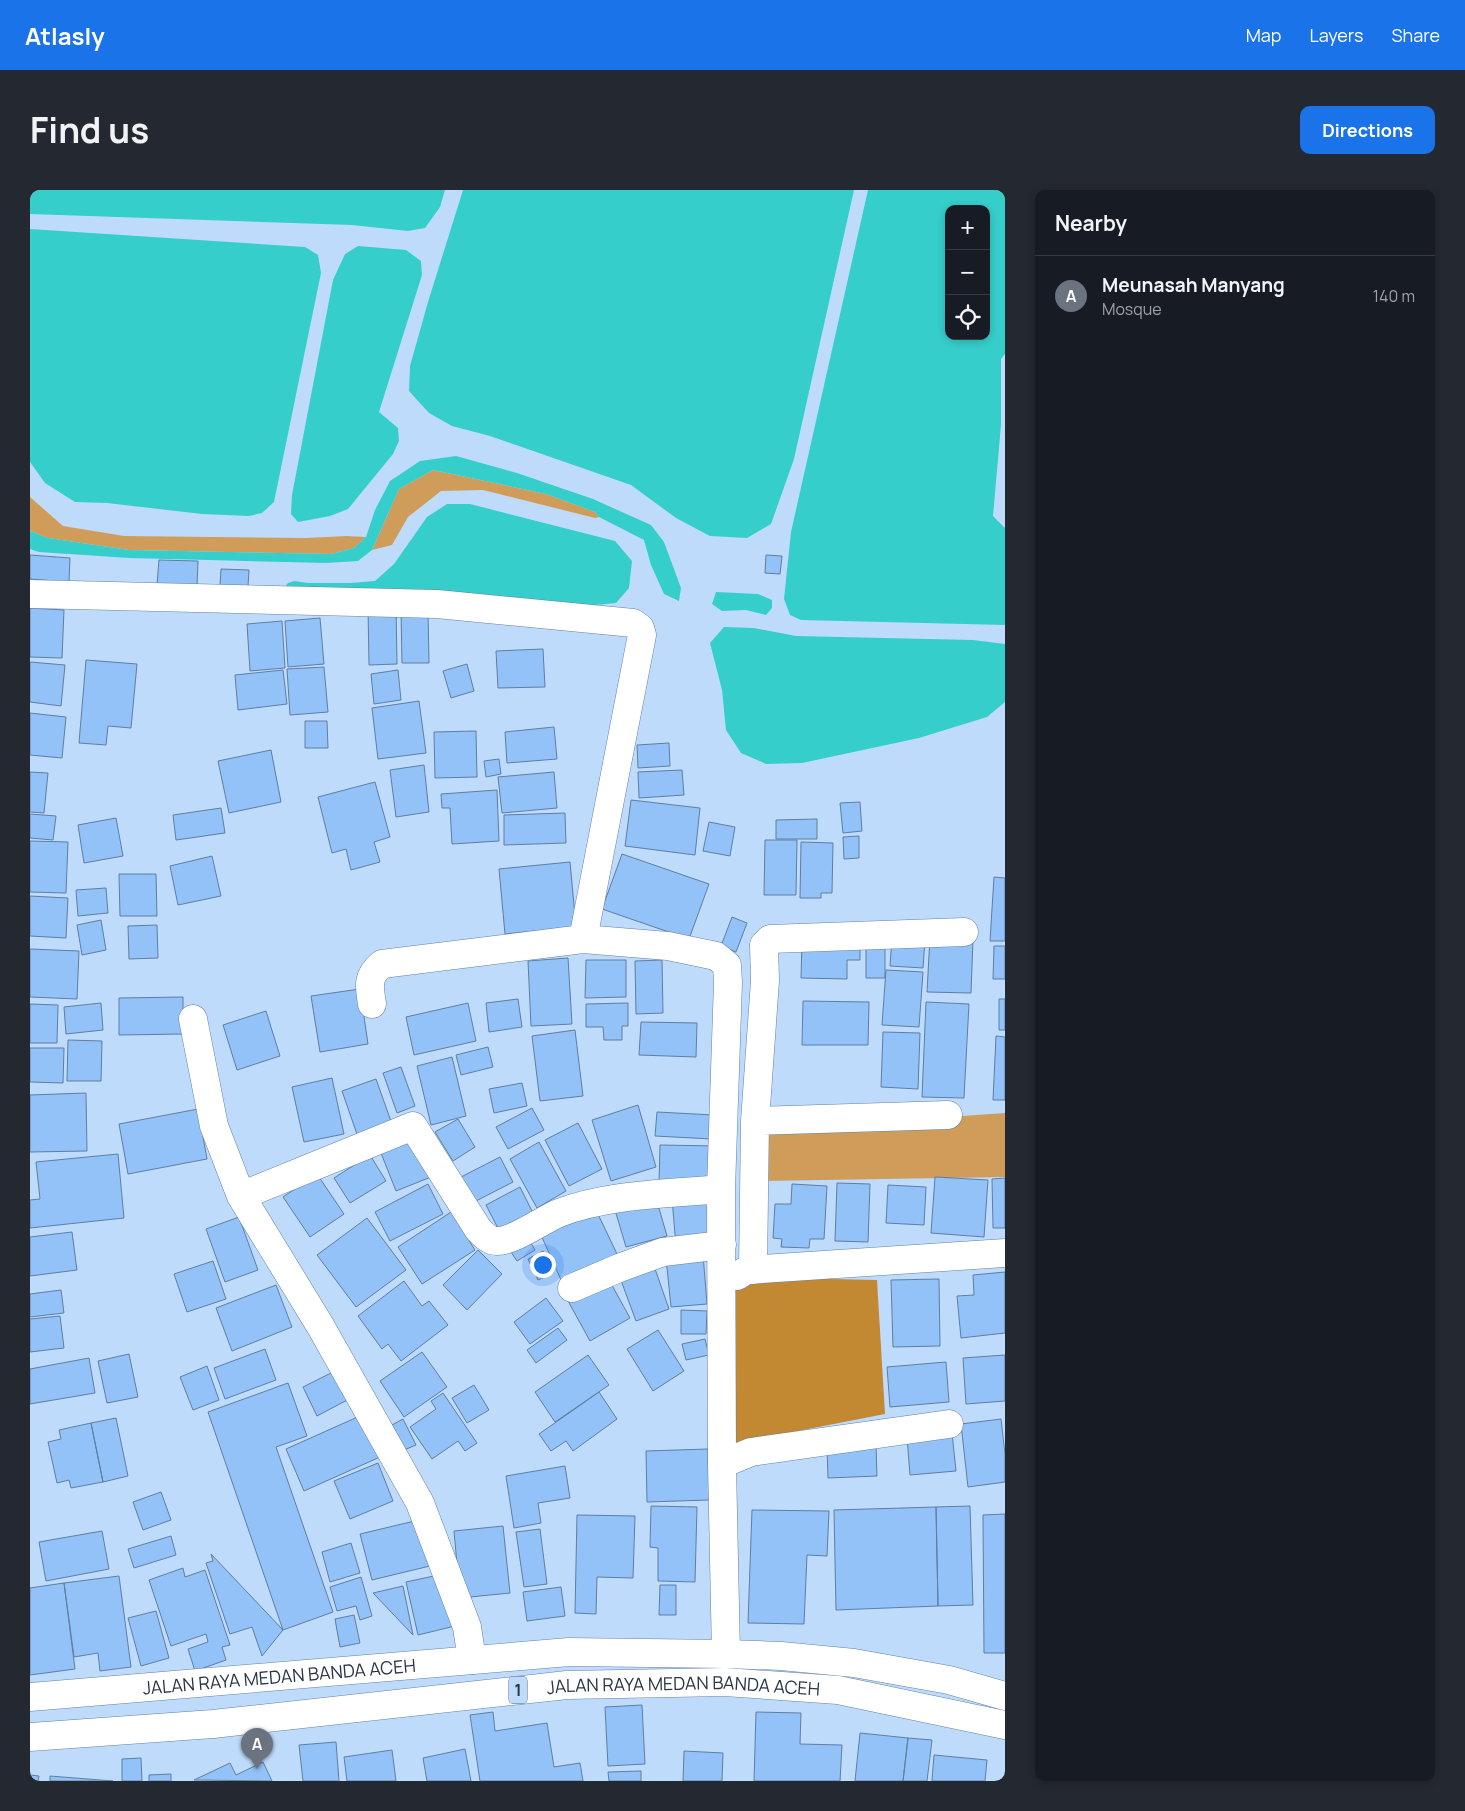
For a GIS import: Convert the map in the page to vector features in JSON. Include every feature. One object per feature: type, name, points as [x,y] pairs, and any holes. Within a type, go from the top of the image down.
[{"type":"main road","points":[[30,594],[437,604],[633,623],[640,628],[642,635],[583,939]]},
{"type":"main road","points":[[739,1275],[722,1245],[721,1190],[748,981],[764,945],[770,939],[964,932]]},
{"type":"main road","points":[[372,1004],[369,986],[373,971],[382,964],[583,939],[668,946],[716,956],[748,981],[755,1121],[739,1275],[736,1458],[726,1654]]},
{"type":"main road","points":[[193,1019],[214,1126],[241,1196],[321,1327],[420,1502],[467,1627],[472,1660]]},
{"type":"main road","points":[[755,1121],[948,1115]]},
{"type":"main road","points":[[241,1196],[413,1126],[478,1230],[486,1237],[496,1241],[507,1240],[559,1213],[603,1200],[721,1190]]},
{"type":"main road","points":[[572,1288],[663,1252],[722,1245]]},
{"type":"main road","points":[[739,1275],[1005,1253]]},
{"type":"main road","points":[[736,1458],[949,1424]]},
{"type":"main road","points":[[567,1685],[569,1652]]},
{"type":"main road","name":"JALAN RAYA MEDAN BANDA ACEH","points":[[30,1698],[569,1652],[781,1656],[854,1663],[948,1680],[1005,1696]]},
{"type":"main road","points":[[245,1680],[253,1719]]},
{"type":"main road","name":"JALAN RAYA MEDAN BANDA ACEH","points":[[30,1737],[253,1719],[567,1685],[725,1682],[838,1690],[1005,1725]]},
{"type":"shaded area","points":[[30,190],[445,190],[440,207],[425,228],[408,231],[352,225],[30,214]]},
{"type":"shaded area","points":[[463,190],[854,190],[794,459],[771,524],[747,538],[710,536],[676,518],[631,485],[490,436],[452,426],[429,413],[409,391],[410,366]]},
{"type":"shaded area","points":[[868,190],[1005,190],[1005,354],[1001,359],[1001,425],[993,516],[1005,528],[1005,625],[801,620],[790,615],[784,599],[791,532]]},
{"type":"shaded area","points":[[30,229],[305,247],[318,255],[321,273],[274,502],[262,513],[249,516],[202,514],[107,503],[75,502],[45,483],[30,462]]},
{"type":"shaded area","points":[[358,246],[406,250],[421,261],[422,275],[379,412],[398,428],[399,441],[393,454],[348,509],[330,516],[298,522],[291,514],[292,495],[333,280],[345,254]]},
{"type":"shaded area","points":[[456,456],[517,473],[593,499],[651,525],[664,542],[681,588],[679,601],[664,594],[651,565],[644,540],[599,517],[595,512],[546,494],[433,470],[399,489],[372,550],[358,561],[326,563],[129,558],[39,552],[30,549],[30,531],[48,538],[129,550],[331,554],[354,548],[366,537],[375,510],[390,481],[420,461]]},
{"type":"shaded area","points":[[433,470],[546,494],[595,512],[599,517],[595,518],[483,490],[441,491],[408,517],[392,545],[372,550],[399,489]]},
{"type":"shaded area","points":[[30,497],[63,526],[124,536],[366,537],[354,548],[331,554],[129,550],[48,538],[30,531]]},
{"type":"shaded area","points":[[447,504],[470,504],[615,541],[632,561],[629,588],[616,603],[595,605],[302,593],[284,588],[288,583],[294,581],[350,583],[375,581],[394,564],[427,517]]},
{"type":"shaded area","points":[[716,592],[758,594],[772,600],[772,608],[766,615],[746,610],[722,611],[712,604]]},
{"type":"shaded area","points":[[724,627],[754,628],[796,636],[973,640],[1005,644],[1005,702],[987,717],[919,738],[802,763],[766,764],[741,753],[726,730],[722,690],[710,643]]},
{"type":"shaded area","points":[[1005,1113],[1005,1177],[762,1181],[762,1130]]},
{"type":"shaded area","points":[[735,1277],[877,1280],[885,1414],[731,1444]]},
{"type":"building","points":[[30,555],[70,558],[69,582],[30,579]]},
{"type":"building","points":[[766,555],[782,556],[780,574],[765,573]]},
{"type":"building","points":[[159,560],[198,561],[197,586],[157,584]]},
{"type":"building","points":[[221,569],[249,570],[248,586],[220,585]]},
{"type":"building","points":[[396,606],[397,664],[369,665],[368,607]]},
{"type":"building","points":[[30,608],[64,610],[62,658],[30,657]]},
{"type":"building","points":[[428,610],[429,663],[402,663],[401,611]]},
{"type":"building","points":[[320,618],[324,664],[288,667],[285,621]]},
{"type":"building","points":[[282,621],[285,668],[250,671],[247,624]]},
{"type":"building","points":[[543,649],[545,687],[498,688],[496,651]]},
{"type":"building","points":[[86,660],[137,664],[131,728],[108,726],[106,745],[79,743]]},
{"type":"building","points":[[30,662],[65,665],[61,706],[30,702]]},
{"type":"building","points":[[467,664],[474,691],[451,698],[443,671]]},
{"type":"building","points":[[324,667],[328,712],[290,715],[287,669]]},
{"type":"building","points":[[283,670],[287,704],[238,710],[235,675]]},
{"type":"building","points":[[398,670],[401,700],[374,704],[371,674]]},
{"type":"building","points":[[419,701],[426,753],[378,759],[372,708]]},
{"type":"building","points":[[30,713],[66,717],[62,758],[30,755]]},
{"type":"building","points":[[305,721],[327,721],[328,748],[305,748]]},
{"type":"building","points":[[554,727],[557,759],[507,763],[505,732]]},
{"type":"building","points":[[476,731],[477,777],[435,778],[434,732]]},
{"type":"building","points":[[669,743],[670,766],[638,768],[637,745]]},
{"type":"building","points":[[271,750],[281,802],[229,813],[218,761]]},
{"type":"building","points":[[499,759],[501,774],[486,777],[484,761]]},
{"type":"building","points":[[424,765],[429,812],[396,817],[390,770]]},
{"type":"building","points":[[682,770],[684,795],[639,798],[638,772]]},
{"type":"building","points":[[30,772],[48,773],[44,813],[30,812]]},
{"type":"building","points":[[554,772],[557,808],[502,813],[498,777]]},
{"type":"building","points":[[375,782],[390,837],[374,842],[380,862],[351,870],[346,849],[332,853],[318,797]]},
{"type":"building","points":[[497,790],[499,841],[452,844],[450,808],[442,808],[441,794]]},
{"type":"building","points":[[631,800],[700,808],[695,855],[625,846]]},
{"type":"building","points":[[860,802],[862,831],[843,833],[840,803]]},
{"type":"building","points":[[221,808],[225,833],[176,840],[173,815]]},
{"type":"building","points":[[565,813],[566,843],[504,845],[504,815]]},
{"type":"building","points":[[30,814],[56,816],[53,840],[30,838]]},
{"type":"building","points":[[116,818],[123,856],[84,863],[78,825]]},
{"type":"building","points":[[817,819],[817,839],[776,839],[776,820]]},
{"type":"building","points":[[709,822],[735,827],[730,856],[703,851]]},
{"type":"building","points":[[859,836],[859,858],[844,859],[843,837]]},
{"type":"building","points":[[765,840],[797,840],[796,895],[764,895]]},
{"type":"building","points":[[30,841],[68,842],[66,893],[30,892]]},
{"type":"building","points":[[801,842],[833,843],[832,893],[821,893],[821,898],[800,898]]},
{"type":"building","points":[[622,854],[709,884],[689,939],[602,909]]},
{"type":"building","points":[[212,856],[221,896],[178,905],[170,866]]},
{"type":"building","points":[[570,862],[576,927],[505,934],[499,869]]},
{"type":"building","points":[[119,874],[156,874],[157,916],[120,916]]},
{"type":"building","points":[[994,877],[1005,878],[1005,941],[990,941]]},
{"type":"building","points":[[106,888],[108,913],[78,916],[76,890]]},
{"type":"building","points":[[30,896],[68,898],[66,938],[30,936]]},
{"type":"building","points":[[732,917],[747,923],[736,952],[721,946]]},
{"type":"building","points":[[101,920],[106,950],[82,955],[77,925]]},
{"type":"building","points":[[157,925],[158,958],[129,959],[128,926]]},
{"type":"building","points":[[930,937],[973,939],[971,993],[927,992]]},
{"type":"building","points":[[892,938],[925,940],[923,968],[890,966]]},
{"type":"building","points":[[866,939],[885,939],[885,978],[866,978]]},
{"type":"building","points":[[802,941],[860,942],[860,960],[847,960],[847,979],[801,978]]},
{"type":"building","points":[[994,946],[1005,946],[1005,979],[993,979]]},
{"type":"building","points":[[30,949],[79,951],[77,999],[30,997]]},
{"type":"building","points":[[568,958],[572,1024],[531,1026],[528,961]]},
{"type":"building","points":[[586,960],[626,960],[626,997],[585,998]]},
{"type":"building","points":[[662,960],[663,1013],[636,1014],[635,961]]},
{"type":"building","points":[[886,970],[923,972],[919,1027],[882,1025]]},
{"type":"building","points":[[360,989],[368,1044],[320,1052],[311,996]]},
{"type":"building","points":[[183,997],[183,1034],[119,1035],[119,998]]},
{"type":"building","points":[[518,999],[522,1027],[489,1032],[486,1003]]},
{"type":"building","points":[[999,999],[1005,999],[1005,1030],[999,1030]]},
{"type":"building","points":[[803,1001],[869,1002],[868,1045],[802,1045]]},
{"type":"building","points":[[926,1002],[969,1004],[964,1098],[922,1097]]},
{"type":"building","points":[[101,1003],[103,1030],[66,1034],[64,1007]]},
{"type":"building","points":[[468,1003],[476,1041],[414,1055],[406,1017]]},
{"type":"building","points":[[628,1003],[628,1026],[622,1026],[622,1040],[604,1040],[603,1027],[586,1027],[586,1004]]},
{"type":"building","points":[[30,1004],[58,1005],[57,1043],[30,1043]]},
{"type":"building","points":[[266,1011],[280,1056],[237,1070],[223,1025]]},
{"type":"building","points":[[641,1022],[697,1023],[696,1057],[639,1055]]},
{"type":"building","points":[[575,1030],[583,1096],[540,1101],[532,1036]]},
{"type":"building","points":[[883,1032],[920,1033],[918,1089],[881,1087]]},
{"type":"building","points":[[996,1036],[1005,1037],[1005,1100],[993,1100]]},
{"type":"building","points":[[68,1040],[102,1041],[101,1081],[67,1081]]},
{"type":"building","points":[[488,1047],[493,1067],[461,1075],[456,1055]]},
{"type":"building","points":[[30,1048],[64,1048],[63,1083],[30,1082]]},
{"type":"building","points":[[452,1057],[466,1116],[431,1125],[417,1066]]},
{"type":"building","points":[[401,1067],[415,1106],[397,1113],[383,1073]]},
{"type":"building","points":[[332,1078],[344,1134],[304,1142],[292,1087]]},
{"type":"building","points":[[376,1079],[393,1127],[359,1140],[342,1091]]},
{"type":"building","points":[[522,1083],[527,1106],[494,1113],[489,1089]]},
{"type":"building","points":[[86,1093],[87,1151],[30,1152],[30,1095]]},
{"type":"building","points":[[638,1105],[656,1167],[611,1181],[592,1120]]},
{"type":"building","points":[[532,1108],[544,1130],[508,1149],[496,1127]]},
{"type":"building","points":[[198,1109],[207,1159],[128,1174],[119,1124]]},
{"type":"building","points":[[657,1112],[714,1115],[712,1139],[655,1136]]},
{"type":"building","points":[[458,1119],[475,1147],[453,1161],[435,1132]]},
{"type":"building","points":[[578,1123],[602,1169],[569,1186],[545,1140]]},
{"type":"building","points":[[414,1134],[431,1177],[396,1191],[379,1148]]},
{"type":"building","points":[[539,1142],[566,1191],[537,1208],[510,1159]]},
{"type":"building","points":[[660,1145],[717,1146],[716,1185],[659,1184]]},
{"type":"building","points":[[118,1154],[124,1218],[30,1228],[30,1200],[40,1199],[36,1162]]},
{"type":"building","points":[[370,1155],[386,1181],[350,1203],[334,1178]]},
{"type":"building","points":[[500,1157],[513,1182],[474,1202],[461,1177]]},
{"type":"building","points":[[317,1174],[344,1214],[310,1237],[283,1197]]},
{"type":"building","points":[[935,1177],[988,1180],[984,1237],[931,1233]]},
{"type":"building","points":[[1005,1178],[1005,1228],[993,1228],[992,1179]]},
{"type":"building","points":[[837,1183],[870,1184],[868,1242],[835,1241]]},
{"type":"building","points":[[428,1184],[443,1214],[390,1241],[375,1212]]},
{"type":"building","points":[[792,1184],[827,1186],[824,1239],[810,1239],[809,1248],[781,1247],[782,1239],[773,1238],[775,1204],[791,1204]]},
{"type":"building","points":[[888,1185],[926,1187],[924,1225],[886,1223]]},
{"type":"building","points":[[520,1187],[536,1219],[502,1236],[486,1205]]},
{"type":"building","points":[[715,1195],[719,1241],[676,1245],[672,1199]]},
{"type":"building","points":[[656,1198],[667,1236],[626,1247],[615,1210]]},
{"type":"building","points":[[596,1210],[617,1254],[561,1280],[541,1235]]},
{"type":"building","points":[[451,1212],[475,1250],[422,1284],[398,1247]]},
{"type":"building","points":[[239,1217],[258,1270],[225,1282],[206,1229]]},
{"type":"building","points":[[367,1218],[406,1270],[356,1307],[317,1255]]},
{"type":"building","points":[[72,1232],[77,1270],[30,1276],[30,1237]]},
{"type":"building","points":[[528,1238],[535,1250],[517,1261],[509,1249]]},
{"type":"building","points":[[478,1250],[502,1274],[467,1310],[443,1285]]},
{"type":"building","points":[[543,1251],[554,1272],[538,1280],[528,1259]]},
{"type":"building","points":[[703,1254],[707,1304],[671,1307],[666,1258]]},
{"type":"building","points":[[213,1261],[226,1299],[187,1312],[174,1274]]},
{"type":"building","points":[[653,1263],[669,1309],[636,1321],[619,1275]]},
{"type":"building","points":[[1005,1272],[1005,1333],[961,1338],[957,1296],[974,1295],[973,1275]]},
{"type":"building","points":[[608,1278],[630,1318],[590,1341],[568,1301]]},
{"type":"building","points":[[939,1279],[940,1346],[893,1347],[891,1280]]},
{"type":"building","points":[[404,1281],[422,1306],[429,1301],[448,1325],[401,1361],[388,1344],[382,1349],[358,1316]]},
{"type":"building","points":[[276,1285],[292,1327],[232,1351],[216,1308]]},
{"type":"building","points":[[61,1290],[64,1313],[30,1317],[30,1294]]},
{"type":"building","points":[[546,1298],[563,1321],[530,1344],[514,1322]]},
{"type":"building","points":[[681,1310],[707,1311],[706,1334],[681,1334]]},
{"type":"building","points":[[60,1316],[64,1348],[30,1352],[30,1319]]},
{"type":"building","points":[[558,1328],[567,1340],[536,1363],[527,1350]]},
{"type":"building","points":[[658,1330],[684,1371],[653,1391],[627,1349]]},
{"type":"building","points":[[705,1339],[709,1355],[686,1360],[682,1344]]},
{"type":"building","points":[[265,1349],[276,1380],[225,1399],[214,1368]]},
{"type":"building","points":[[422,1352],[447,1387],[404,1417],[380,1381]]},
{"type":"building","points":[[129,1354],[138,1397],[107,1403],[98,1361]]},
{"type":"building","points":[[588,1355],[609,1385],[555,1422],[535,1392]]},
{"type":"building","points":[[1005,1355],[1005,1401],[966,1404],[963,1358]]},
{"type":"building","points":[[89,1358],[95,1393],[30,1404],[30,1369]]},
{"type":"building","points":[[946,1362],[949,1402],[890,1407],[887,1367]]},
{"type":"building","points":[[207,1366],[219,1400],[193,1410],[180,1377]]},
{"type":"building","points":[[337,1370],[351,1398],[317,1416],[303,1387]]},
{"type":"building","points":[[288,1383],[307,1436],[276,1447],[333,1612],[283,1630],[208,1412]]},
{"type":"building","points":[[474,1385],[489,1410],[467,1423],[452,1398]]},
{"type":"building","points":[[599,1392],[617,1419],[573,1451],[566,1441],[551,1451],[539,1434]]},
{"type":"building","points":[[443,1393],[477,1443],[465,1451],[458,1441],[432,1459],[410,1427],[436,1409],[431,1401]]},
{"type":"building","points":[[362,1415],[380,1457],[304,1491],[286,1449]]},
{"type":"building","points":[[116,1418],[128,1476],[103,1482],[91,1423]]},
{"type":"building","points":[[403,1419],[416,1445],[404,1450],[392,1425]]},
{"type":"building","points":[[1001,1419],[1005,1454],[1005,1482],[968,1487],[961,1424]]},
{"type":"building","points":[[91,1423],[103,1482],[71,1488],[69,1480],[57,1483],[48,1442],[61,1439],[59,1430]]},
{"type":"building","points":[[952,1433],[956,1471],[910,1475],[907,1437]]},
{"type":"building","points":[[876,1445],[877,1476],[828,1478],[827,1447]]},
{"type":"building","points":[[708,1449],[709,1500],[647,1502],[646,1451]]},
{"type":"building","points":[[378,1463],[393,1501],[350,1519],[334,1481]]},
{"type":"building","points":[[565,1466],[570,1498],[538,1503],[541,1523],[514,1528],[506,1476]]},
{"type":"building","points":[[161,1492],[171,1520],[143,1530],[133,1502]]},
{"type":"building","points":[[651,1506],[697,1507],[695,1582],[658,1581],[658,1548],[650,1547]]},
{"type":"building","points":[[970,1506],[973,1605],[938,1606],[936,1507]]},
{"type":"building","points":[[936,1507],[938,1606],[836,1610],[834,1510]]},
{"type":"building","points":[[752,1510],[829,1511],[827,1556],[807,1555],[804,1624],[748,1623]]},
{"type":"building","points":[[1005,1514],[1005,1653],[984,1653],[983,1515]]},
{"type":"building","points":[[577,1515],[635,1516],[633,1578],[597,1577],[596,1614],[575,1613]]},
{"type":"building","points":[[423,1519],[434,1565],[372,1580],[360,1534]]},
{"type":"building","points":[[503,1526],[510,1593],[460,1598],[454,1531]]},
{"type":"building","points":[[540,1529],[547,1584],[524,1587],[516,1532]]},
{"type":"building","points":[[102,1531],[109,1569],[46,1581],[39,1542]]},
{"type":"building","points":[[171,1536],[176,1555],[134,1568],[128,1549]]},
{"type":"building","points":[[351,1543],[360,1573],[330,1582],[322,1552]]},
{"type":"building","points":[[211,1554],[283,1630],[262,1656],[252,1627],[230,1634],[206,1563],[213,1561]]},
{"type":"building","points":[[183,1568],[185,1577],[205,1570],[230,1645],[222,1647],[226,1660],[195,1671],[188,1649],[208,1642],[206,1634],[171,1646],[149,1580]]},
{"type":"building","points":[[443,1574],[455,1626],[418,1635],[406,1582]]},
{"type":"building","points":[[119,1576],[131,1667],[100,1671],[98,1653],[74,1657],[64,1583]]},
{"type":"building","points":[[361,1577],[372,1616],[360,1620],[356,1606],[337,1611],[330,1587]]},
{"type":"building","points":[[64,1583],[75,1669],[30,1675],[30,1588]]},
{"type":"building","points":[[660,1585],[676,1585],[676,1615],[659,1615]]},
{"type":"building","points":[[403,1586],[413,1635],[373,1593]]},
{"type":"building","points":[[561,1587],[565,1616],[527,1621],[523,1592]]},
{"type":"building","points":[[156,1611],[169,1658],[141,1666],[128,1618]]},
{"type":"building","points":[[354,1615],[360,1643],[340,1647],[335,1619]]},
{"type":"building","points":[[642,1705],[645,1764],[608,1766],[605,1707]]},
{"type":"building","points":[[493,1712],[495,1731],[547,1723],[554,1767],[580,1763],[583,1781],[480,1781],[470,1715]]},
{"type":"building","points":[[756,1712],[801,1713],[800,1744],[842,1745],[840,1781],[754,1781]]},
{"type":"building","points":[[860,1733],[908,1738],[903,1781],[855,1781]]},
{"type":"building","points":[[908,1738],[932,1740],[927,1781],[903,1781]]},
{"type":"building","points":[[336,1742],[339,1781],[303,1781],[299,1745]]},
{"type":"building","points":[[465,1749],[471,1781],[427,1781],[423,1758]]},
{"type":"building","points":[[392,1750],[396,1781],[347,1781],[344,1757]]},
{"type":"building","points":[[684,1751],[723,1753],[722,1781],[683,1781]]},
{"type":"building","points":[[934,1755],[987,1760],[985,1781],[932,1781]]},
{"type":"building","points":[[141,1758],[142,1781],[122,1781],[122,1759]]},
{"type":"building","points":[[263,1762],[272,1781],[194,1780],[230,1763],[236,1775]]},
{"type":"building","points":[[641,1771],[641,1781],[609,1781],[608,1772]]},
{"type":"building","points":[[171,1774],[171,1781],[149,1781],[149,1775]]},
{"type":"building","points":[[30,1775],[39,1776],[38,1781],[30,1781]]},
{"type":"building","points":[[50,1776],[113,1781],[50,1781]]},
{"type":"place","name":"Meunasah Manyang","points":[[257,1769]]}]
